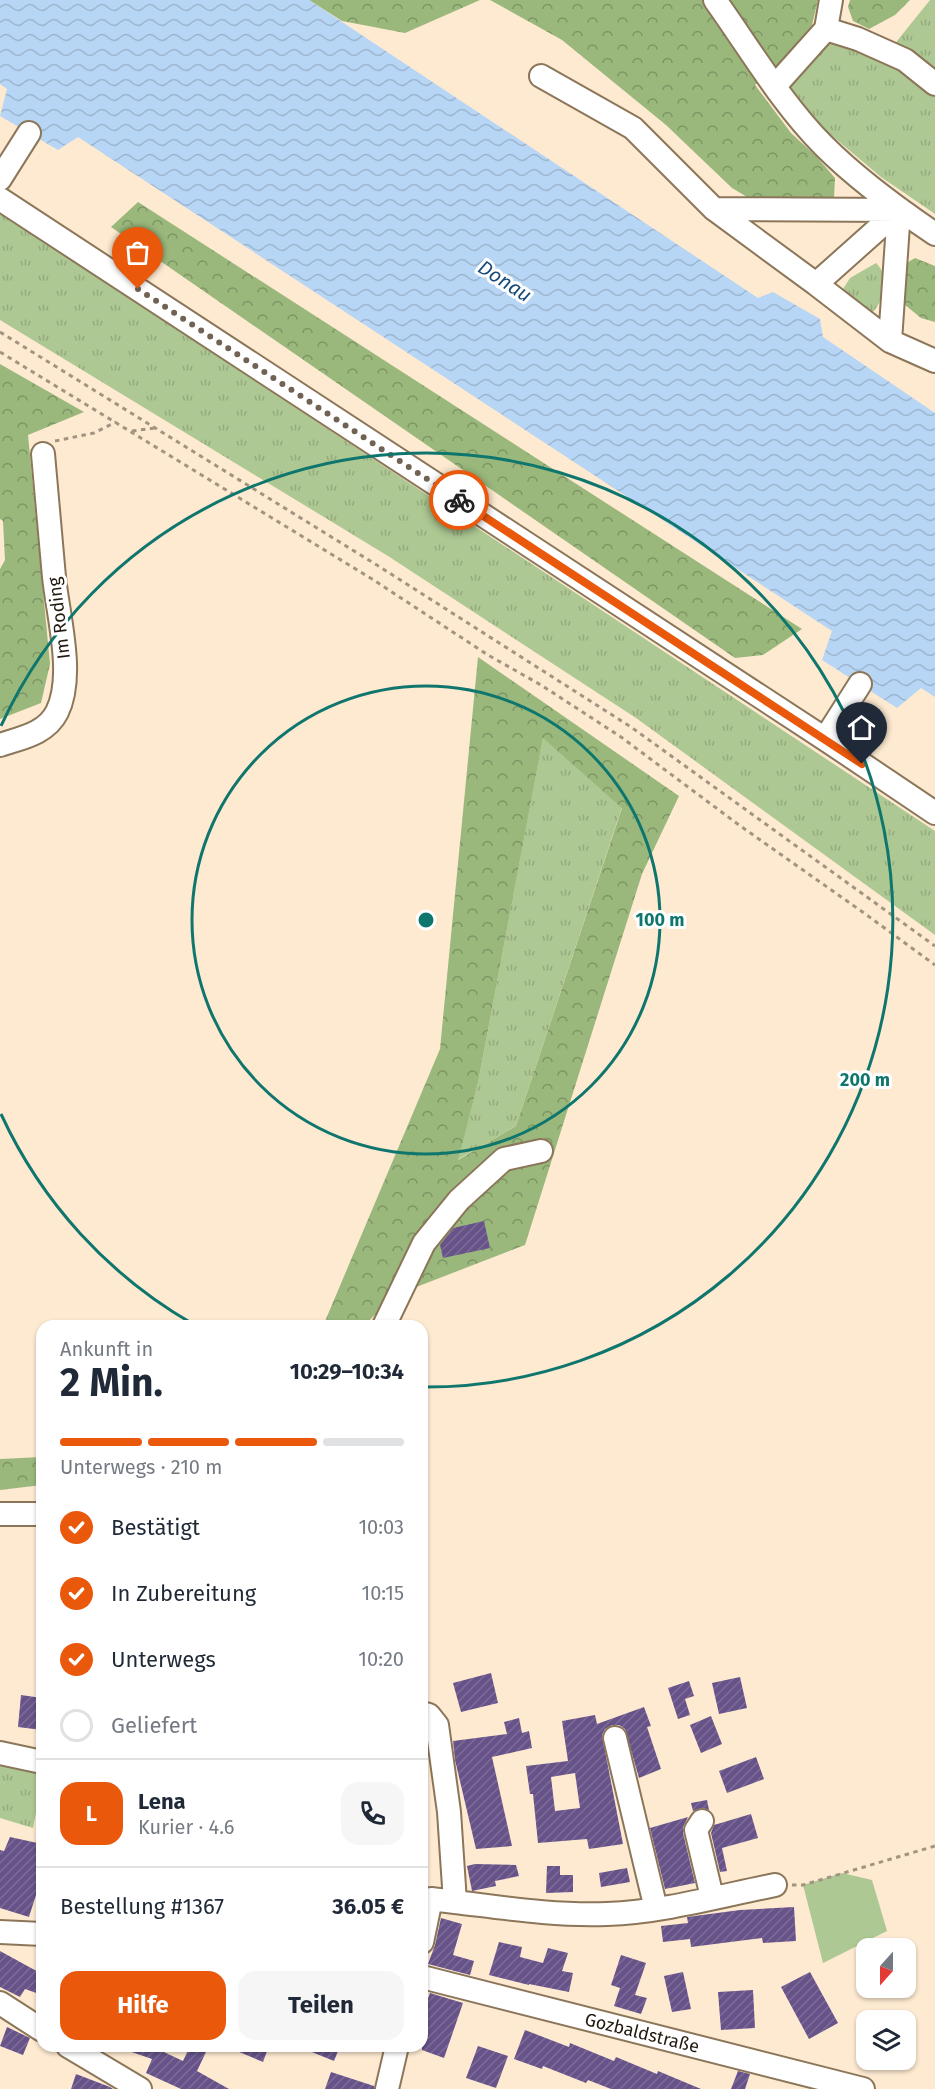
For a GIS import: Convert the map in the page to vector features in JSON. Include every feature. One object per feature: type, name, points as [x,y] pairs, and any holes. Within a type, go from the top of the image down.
[{"type":"street","points":[[715,0],[801,120],[825,147],[899,210],[935,234]]},
{"type":"street","points":[[776,86],[826,29],[831,0]]},
{"type":"street","points":[[826,29],[858,39],[905,60],[935,84]]},
{"type":"street","points":[[541,76],[633,128],[714,209],[890,341],[935,361]]},
{"type":"street","points":[[0,179],[29,133]]},
{"type":"street","points":[[0,199],[935,813]]},
{"type":"street","points":[[714,209],[899,210]]},
{"type":"street","points":[[816,284],[899,210]]},
{"type":"street","points":[[890,341],[899,210]]},
{"type":"street","name":"Im Roding","points":[[0,745],[39,732],[56,714],[64,693],[65,664],[54,578],[43,454]]},
{"type":"street","points":[[825,739],[860,684]]},
{"type":"street","points":[[387,1320],[424,1243],[459,1200],[504,1159],[542,1151]]},
{"type":"street","points":[[0,1515],[36,1514]]},
{"type":"street","points":[[429,1719],[449,1812],[455,1902]]},
{"type":"street","points":[[615,1738],[656,1909]]},
{"type":"street","points":[[0,1753],[36,1761]]},
{"type":"street","points":[[702,1821],[696,1830],[712,1897]]},
{"type":"street","points":[[428,1899],[567,1915],[610,1914],[656,1909],[775,1885]]},
{"type":"street","points":[[0,1932],[36,1934]]},
{"type":"street","name":"Gozbaldstraße","points":[[428,1979],[863,2089]]},
{"type":"street","points":[[0,2003],[36,2026]]},
{"type":"street","points":[[78,2052],[140,2089]]},
{"type":"street","points":[[387,2089],[396,2052]]},
{"type":"path","points":[[0,332],[381,567],[631,726],[935,946]]},
{"type":"path","points":[[0,352],[372,579],[488,655],[541,685],[621,737],[739,825],[935,965]]},
{"type":"path","points":[[43,454],[47,446],[55,441],[94,433],[116,422]]},
{"type":"path","points":[[130,431],[157,428]]},
{"type":"path","points":[[775,1885],[803,1885],[935,1846]]},
{"type":"green space","points":[[309,0],[480,0],[405,33],[342,21]]},
{"type":"green space","points":[[490,0],[818,0],[812,25],[775,69],[755,85],[791,133],[835,178],[834,199],[764,207],[732,188],[666,125],[562,40]]},
{"type":"green space","points":[[850,0],[910,0],[895,15],[869,29],[853,21],[848,7]]},
{"type":"green space","points":[[930,0],[935,0],[935,214],[881,177],[818,124],[775,69],[812,25],[849,30],[893,46]]},
{"type":"green space","points":[[138,202],[802,629],[763,655],[735,658],[111,227]]},
{"type":"green space","points":[[0,212],[935,831],[935,935],[636,718],[388,556],[0,320]]},
{"type":"green space","points":[[915,258],[935,266],[935,322],[921,318],[899,300],[905,264]]},
{"type":"green space","points":[[876,263],[883,274],[885,287],[881,300],[873,312],[866,312],[845,296],[843,289],[850,278]]},
{"type":"green space","points":[[0,364],[84,412],[28,435],[50,664],[41,703],[0,719],[0,569],[5,560],[3,521],[0,519]]},
{"type":"green space","points":[[478,657],[679,796],[642,874],[525,1245],[393,1296],[370,1320],[326,1320],[440,1049]],"holes":[[[543,738],[622,808],[516,1126],[458,1160],[478,1083]]]},
{"type":"green space","points":[[543,737],[622,807],[516,1126],[457,1160],[478,1083]]},
{"type":"green space","points":[[36,1457],[36,1486],[0,1490],[0,1459]]},
{"type":"green space","points":[[0,1761],[36,1767],[36,1812],[33,1828],[0,1818]]},
{"type":"green space","points":[[842,1873],[872,1880],[887,1931],[873,1938],[856,1938],[856,1946],[823,1963],[803,1885]]},
{"type":"water","name":"Donau","points":[[0,0],[309,0],[758,298],[773,292],[820,319],[823,337],[935,413],[935,697],[921,688],[897,708],[822,660],[832,631],[78,137],[58,150],[0,116],[7,89],[0,84]]},
{"type":"building","points":[[484,1221],[490,1248],[443,1258],[440,1245],[453,1228]]},
{"type":"building","points":[[491,1673],[498,1703],[461,1712],[453,1683]]},
{"type":"building","points":[[740,1677],[747,1708],[719,1714],[712,1683]]},
{"type":"building","points":[[689,1681],[694,1696],[685,1699],[690,1715],[678,1719],[668,1688]]},
{"type":"building","points":[[21,1695],[36,1697],[36,1729],[18,1727]]},
{"type":"building","points":[[644,1707],[651,1726],[647,1727],[661,1769],[639,1778],[625,1729],[619,1725],[612,1725],[605,1729],[602,1735],[623,1844],[589,1849],[587,1839],[538,1843],[533,1794],[530,1794],[526,1766],[568,1761],[562,1721],[595,1715],[597,1724]],"holes":[[[575,1773],[580,1808],[555,1811],[551,1777]]]},
{"type":"building","points":[[711,1716],[722,1744],[701,1753],[690,1725]]},
{"type":"building","points":[[519,1718],[522,1733],[529,1731],[532,1748],[492,1757],[512,1846],[476,1849],[455,1760],[453,1741],[507,1734],[504,1722]]},
{"type":"building","points":[[756,1757],[764,1779],[727,1793],[719,1771]]},
{"type":"building","points":[[707,1800],[709,1810],[702,1808],[693,1811],[691,1803]]},
{"type":"building","points":[[751,1814],[758,1838],[722,1848],[727,1871],[720,1872],[711,1833],[714,1825]]},
{"type":"building","points":[[688,1817],[683,1833],[695,1883],[665,1889],[650,1828]]},
{"type":"building","points":[[10,1837],[36,1843],[36,1895],[29,1917],[0,1908],[0,1850],[4,1851]]},
{"type":"building","points":[[475,1864],[516,1865],[519,1876],[495,1881],[496,1886],[472,1891],[467,1866]]},
{"type":"building","points":[[547,1866],[560,1866],[560,1875],[573,1875],[573,1892],[546,1893]]},
{"type":"building","points":[[627,1868],[630,1882],[601,1887],[599,1873]]},
{"type":"building","points":[[794,1907],[796,1941],[763,1943],[762,1938],[691,1947],[690,1939],[663,1942],[661,1926],[688,1923],[687,1917],[740,1910]]},
{"type":"building","points":[[441,1918],[462,1924],[453,1955],[474,1961],[470,1975],[428,1964]]},
{"type":"building","points":[[499,1942],[522,1947],[520,1957],[543,1963],[548,1948],[568,1953],[562,1971],[573,1973],[569,1992],[489,1975]]},
{"type":"building","points":[[0,1951],[36,1971],[36,1993],[25,1989],[20,1997],[0,1987]]},
{"type":"building","points":[[621,1955],[646,1963],[635,1995],[647,1998],[641,2014],[614,2006],[620,1988],[611,1985]]},
{"type":"building","points":[[683,1972],[691,2009],[672,2012],[664,1976]]},
{"type":"building","points":[[810,1972],[838,2023],[809,2039],[781,1987]]},
{"type":"building","points":[[753,1990],[755,2028],[721,2030],[718,1992]]},
{"type":"building","points":[[430,1993],[463,2003],[444,2058],[428,2052]]},
{"type":"building","points":[[7,2027],[30,2038],[23,2055],[0,2046]]},
{"type":"building","points":[[525,2030],[569,2047],[570,2043],[614,2061],[616,2057],[657,2074],[658,2071],[701,2089],[611,2089],[588,2080],[586,2083],[543,2066],[542,2069],[514,2059]]},
{"type":"building","points":[[478,2046],[508,2056],[496,2088],[466,2078]]},
{"type":"building","points":[[132,2052],[164,2052],[183,2061],[187,2052],[206,2052],[197,2071],[229,2089],[181,2089],[146,2073],[152,2059]]},
{"type":"building","points":[[239,2052],[267,2052],[263,2062]]},
{"type":"building","points":[[312,2052],[338,2052],[334,2061]]},
{"type":"building","points":[[738,2071],[750,2074],[745,2089],[731,2089]]},
{"type":"building","points":[[331,2072],[374,2086],[374,2089],[325,2089]]},
{"type":"building","points":[[76,2074],[110,2087],[113,2089],[71,2089]]},
{"type":"way so far","points":[[138,289],[459,500]]},
{"type":"route","points":[[459,500],[862,764]]}]
